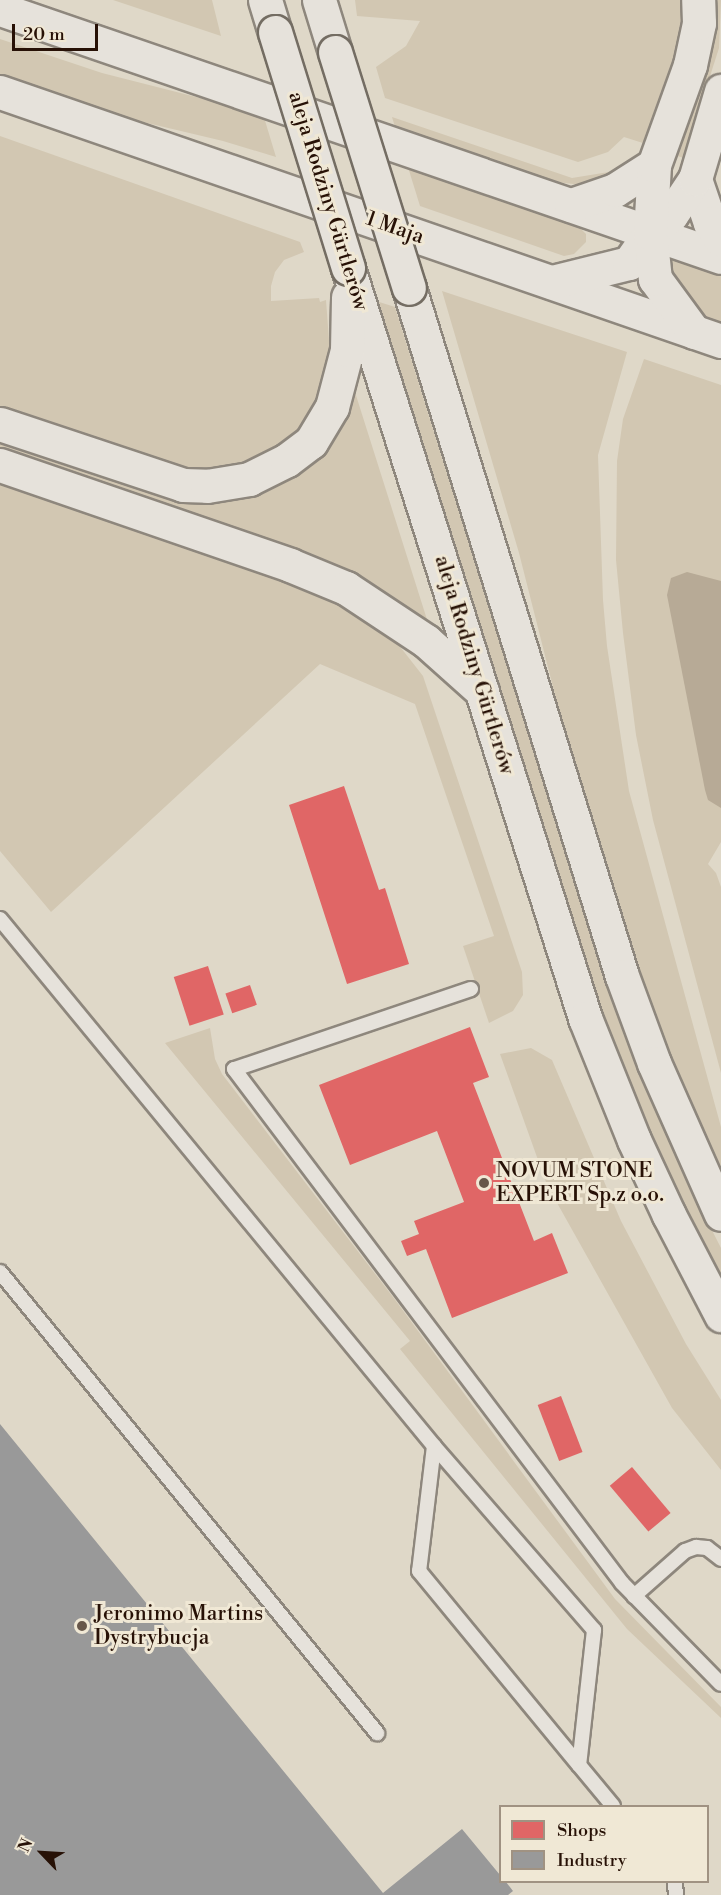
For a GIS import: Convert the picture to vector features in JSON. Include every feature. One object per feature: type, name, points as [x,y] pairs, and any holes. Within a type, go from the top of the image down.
[{"type":"main road","name":"aleja Rodziny Gürtlerów","points":[[265,0],[555,927],[589,1028],[639,1150],[721,1315]]},
{"type":"main road","points":[[319,0],[622,976],[658,1073],[721,1214]]},
{"type":"main road","points":[[335,52],[339,0]]},
{"type":"main road","points":[[698,0],[699,23],[690,65],[654,165],[650,233],[655,279],[708,336]]},
{"type":"main road","points":[[0,9],[721,257]]},
{"type":"main road","points":[[552,282],[629,263],[650,233],[671,215],[695,179],[721,91]]},
{"type":"main road","name":"1 Maja","points":[[0,92],[708,336]]},
{"type":"main road","points":[[571,206],[615,190],[654,165]]},
{"type":"main road","points":[[695,179],[710,223],[721,240]]},
{"type":"main road","points":[[0,424],[183,485],[207,486],[249,479],[287,460],[311,442],[332,407],[347,350],[348,268]]},
{"type":"main road","points":[[0,465],[290,564],[346,588],[426,641],[483,693]]},
{"type":"lane","points":[[0,919],[434,1446],[594,1630],[579,1765]]},
{"type":"lane","points":[[471,989],[234,1069],[622,1584],[721,1684]]},
{"type":"lane","points":[[0,1272],[377,1733]]},
{"type":"lane","points":[[434,1446],[419,1570],[612,1805]]},
{"type":"lane","points":[[634,1596],[685,1551],[696,1547],[707,1548],[721,1559]]},
{"type":"shaded area","points":[[113,0],[212,0],[221,36]]},
{"type":"shaded area","points":[[355,0],[685,0],[683,39],[646,144],[624,137],[608,152],[578,162],[385,98],[376,67],[406,46],[420,21],[357,16]]},
{"type":"shaded area","points":[[712,0],[721,0],[719,48],[684,158],[674,155]]},
{"type":"shaded area","points":[[0,39],[102,73],[263,114],[276,157],[223,141],[122,117],[0,77]]},
{"type":"shaded area","points":[[392,117],[572,178],[621,170],[582,185],[556,182],[395,127]]},
{"type":"shaded area","points":[[0,136],[300,242],[304,252],[284,260],[275,272],[271,286],[271,301],[319,298],[320,302],[326,300],[330,354],[320,394],[296,433],[263,458],[225,471],[187,471],[0,411]]},
{"type":"shaded area","points":[[407,164],[574,222],[586,234],[586,242],[574,254],[564,256],[420,206]]},
{"type":"shaded area","points":[[661,254],[721,273],[721,325],[697,312],[683,300]]},
{"type":"shaded area","points":[[442,291],[627,352],[598,455],[603,600],[607,646],[629,791],[721,1127],[721,1166],[689,1109],[647,1002],[587,821],[519,553]]},
{"type":"shaded area","points":[[376,301],[395,307],[578,894],[649,1093],[692,1191],[721,1248],[721,1281],[687,1217],[634,1101],[577,944],[572,920]]},
{"type":"shaded area","points":[[644,359],[721,385],[721,842],[708,864],[716,873],[721,887],[721,1073],[653,820],[636,735],[623,633],[616,560],[617,461],[623,419]]},
{"type":"shaded area","points":[[354,389],[430,629],[0,451],[0,440],[216,499]]},
{"type":"shaded area","points":[[0,479],[205,550],[351,605],[394,639],[423,676],[522,972],[523,995],[513,1011],[489,1023],[463,946],[494,936],[415,704],[320,664],[51,912],[0,851]]},
{"type":"shaded area","points":[[687,572],[721,581],[721,808],[708,800],[705,790],[667,595],[671,578]]},
{"type":"shaded area","points":[[210,1028],[215,1059],[222,1074],[396,1301],[615,1599],[721,1707],[721,1718],[627,1629],[400,1349],[410,1341],[165,1043]]},
{"type":"shaded area","points":[[531,1048],[552,1060],[621,1221],[686,1344],[721,1400],[721,1470],[672,1408],[547,1185],[500,1054]]},
{"type":"building: Shops","points":[[344,786],[379,890],[385,888],[409,964],[347,984],[289,805]]},
{"type":"building: Shops","points":[[208,966],[224,1015],[190,1026],[174,977]]},
{"type":"building: Shops","points":[[250,985],[257,1005],[232,1013],[225,993]]},
{"type":"building: Shops","name":"NOVUM STONE EXPERT Sp.z o.o.","points":[[470,1027],[489,1077],[473,1083],[534,1241],[552,1233],[568,1273],[452,1318],[426,1249],[407,1256],[401,1241],[419,1234],[414,1221],[464,1202],[437,1131],[350,1165],[319,1085]]},
{"type":"building: Shops","points":[[561,1396],[583,1452],[559,1461],[538,1405]]},
{"type":"building: Shops","points":[[632,1467],[671,1513],[648,1532],[610,1486]]},
{"type":"building: Industry","name":"Jeronimo Martins Dystrybucja","points":[[0,1424],[383,1893],[462,1829],[499,1874],[499,1883],[507,1883],[513,1891],[508,1895],[0,1895]]},
{"type":"place","name":"NOVUM STONE EXPERT Sp.z o.o.","points":[[484,1183]]},
{"type":"place","name":"Jeronimo Martins Dystrybucja","points":[[82,1626]]}]
